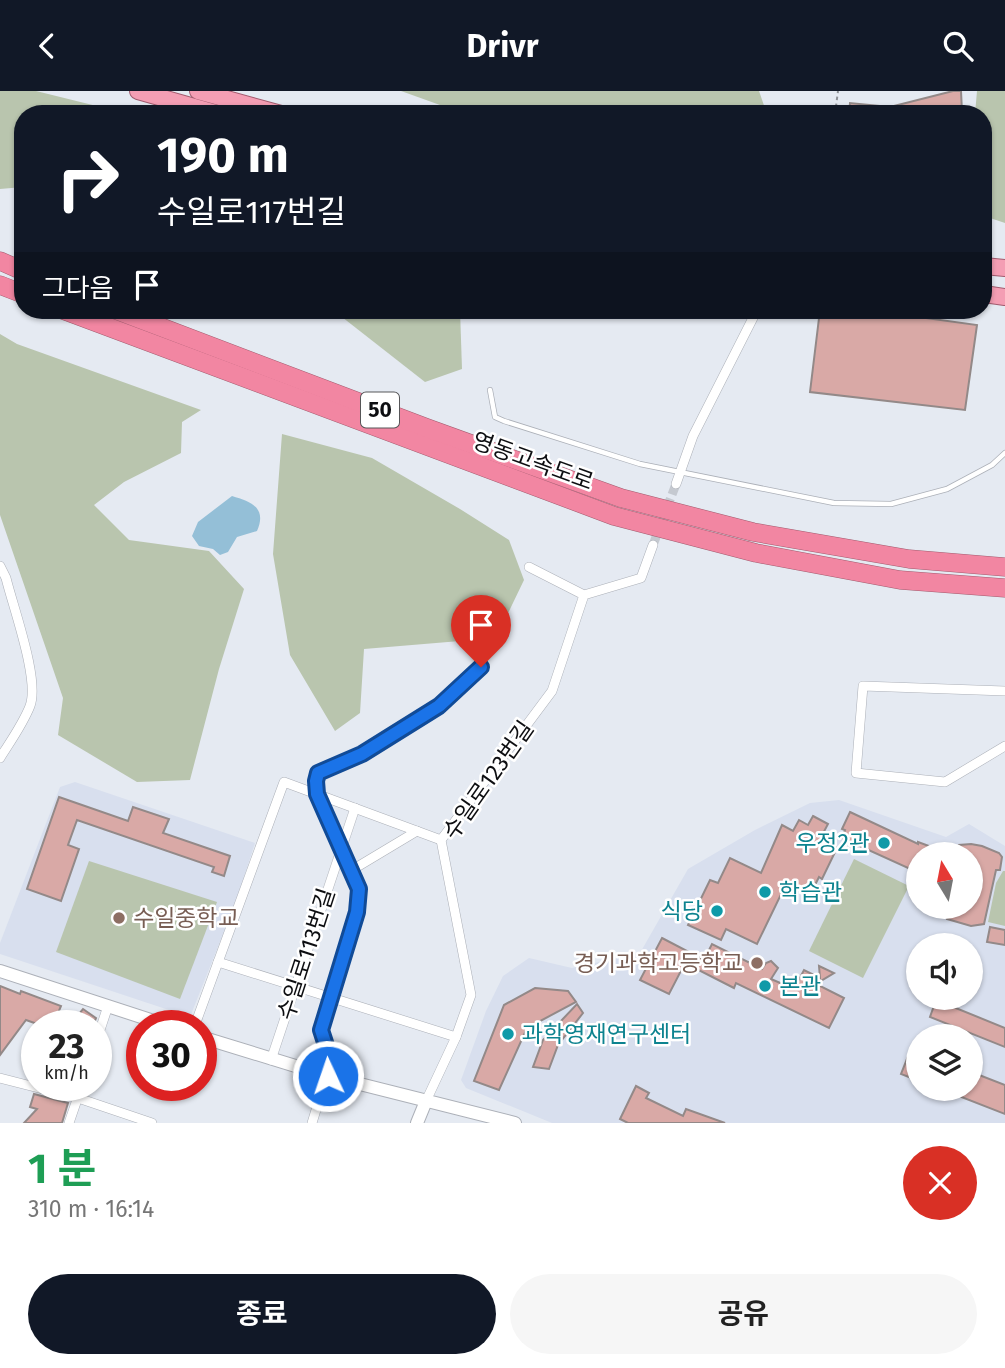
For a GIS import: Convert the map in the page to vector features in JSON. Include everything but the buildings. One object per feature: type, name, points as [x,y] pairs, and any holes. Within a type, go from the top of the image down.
[{"type":"highway","points":[[138,91],[187,105]]},
{"type":"highway","points":[[198,91],[249,105]]},
{"type":"highway","name":"영동고속도로","points":[[87,319],[383,432],[614,516],[795,561],[900,580],[1005,589]]},
{"type":"highway","name":"영동고속도로","points":[[140,319],[621,498],[753,532],[909,559],[1005,567]]},
{"type":"street","points":[[676,484],[693,436],[752,319]]},
{"type":"street","points":[[529,566],[584,596],[641,578],[653,545]]},
{"type":"street","points":[[0,566],[6,578],[33,690],[30,705],[0,758]]},
{"type":"street","name":"수일로123번길","points":[[426,1101],[456,1037],[471,995],[441,840],[552,691],[584,596]]},
{"type":"street","points":[[312,1123],[331,1061],[321,1030],[359,900],[359,889],[352,870],[317,794],[318,773],[362,754],[439,706],[481,667]]},
{"type":"street","points":[[1005,691],[863,686],[856,773],[945,782],[1005,746]]},
{"type":"street","points":[[200,1010],[284,782],[441,840]]},
{"type":"street","name":"수일로113번길","points":[[271,1060],[355,808]]},
{"type":"street","points":[[352,870],[417,831]]},
{"type":"street","points":[[218,962],[456,1037]]},
{"type":"street","points":[[0,971],[126,1012]]},
{"type":"street","points":[[107,1010],[108,1006]]},
{"type":"street","points":[[217,1042],[328,1076],[493,1120],[514,1123]]},
{"type":"street","points":[[0,1078],[21,1083]]},
{"type":"street","points":[[69,1123],[77,1101]]},
{"type":"street","points":[[87,1101],[152,1123]]},
{"type":"street","points":[[417,1123],[426,1101]]},
{"type":"lane","points":[[490,390],[495,417],[505,421],[640,464],[834,503],[891,504],[947,489],[992,465],[1005,453]]},
{"type":"shaded area","name":"수일중학교","points":[[75,782],[255,843],[237,899],[193,1010],[169,1010],[0,954],[0,943],[60,787]]},
{"type":"shaded area","name":"경기과학고등학교","points":[[839,800],[946,837],[969,824],[1005,846],[1005,1123],[552,1123],[466,1088],[461,1080],[486,1011],[503,976],[529,958],[572,968],[640,953],[688,869],[755,830],[810,803]]},
{"type":"green space","points":[[0,91],[36,91],[93,105],[14,105],[14,188],[0,189]]},
{"type":"green space","points":[[401,91],[759,91],[764,105],[440,105]]},
{"type":"green space","points":[[977,91],[1005,91],[1005,223],[992,219],[992,105],[976,105]]},
{"type":"green space","points":[[344,319],[460,319],[462,369],[425,382]]},
{"type":"green space","points":[[0,334],[17,344],[201,410],[182,422],[181,453],[124,482],[94,505],[129,540],[209,551],[244,589],[219,669],[190,780],[137,782],[58,735],[63,698],[0,515]]},
{"type":"green space","points":[[282,434],[372,458],[460,509],[509,540],[524,580],[496,638],[364,649],[360,713],[335,731],[290,655],[273,554]]},
{"type":"green space","points":[[854,859],[906,885],[906,892],[863,978],[809,951]]},
{"type":"green space","points":[[89,861],[217,902],[180,999],[56,952]]},
{"type":"green space","points":[[1003,871],[1005,926],[988,922],[996,883]]},
{"type":"water","points":[[232,496],[256,507],[260,523],[257,531],[237,537],[228,552],[220,555],[213,549],[199,546],[192,536],[198,522]]},
{"type":"tunnel","points":[[653,545],[676,484]]},
{"type":"place","name":"우정2관","points":[[884,843]]},
{"type":"place","name":"학습관","points":[[765,892]]},
{"type":"place","name":"식당","points":[[717,911]]},
{"type":"place","name":"수일중학교","points":[[119,918]]},
{"type":"place","name":"경기과학고등학교","points":[[757,963]]},
{"type":"place","name":"본관","points":[[765,986]]},
{"type":"place","name":"과학영재연구센터","points":[[508,1034]]},
{"type":"route","points":[[328,1076],[331,1061],[321,1030],[357,912],[359,889],[317,794],[318,773],[362,754],[439,706],[481,667]]}]
